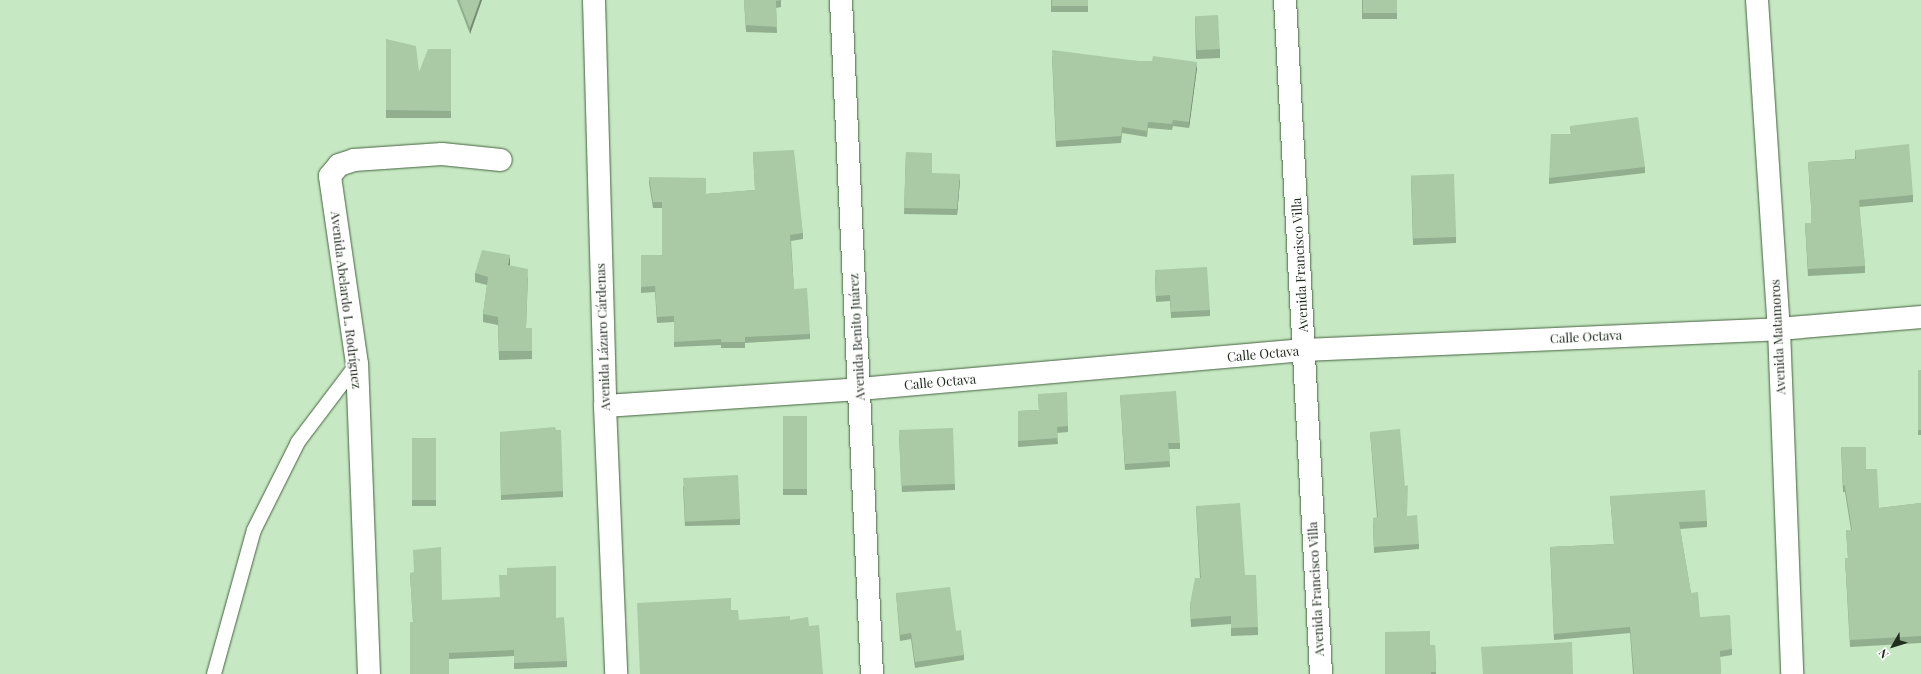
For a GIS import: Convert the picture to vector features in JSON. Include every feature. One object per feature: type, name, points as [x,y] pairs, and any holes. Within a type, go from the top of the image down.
[{"type":"street","name":"Avenida Lázaro Cárdenas","points":[[594,0],[605,406],[616,674]]},
{"type":"street","name":"Avenida Benito Juárez","points":[[841,0],[872,674]]},
{"type":"street","name":"Avenida Francisco Villa","points":[[1285,0],[1321,674]]},
{"type":"street","name":"Avenida Matamoros","points":[[1757,0],[1778,329],[1792,674]]},
{"type":"street","name":"Avenida Abelardo L. Rodríguez","points":[[370,674],[357,364],[330,176],[339,165],[354,160],[442,154],[501,160]]},
{"type":"street","name":"Calle Octava","points":[[605,406],[859,389],[1304,350],[1778,329],[1921,317]]},
{"type":"lane","points":[[214,674],[254,530],[298,442],[357,364]]},
{"type":"building","points":[[459,0],[480,0],[470,28]]},
{"type":"building","points":[[744,0],[781,0],[776,1],[777,27],[746,25]]},
{"type":"building","points":[[1052,0],[1088,0],[1088,6],[1052,6]]},
{"type":"building","points":[[1363,0],[1397,0],[1397,13],[1363,13]]},
{"type":"building","points":[[1218,15],[1220,49],[1197,50],[1195,16]]},
{"type":"building","points":[[386,39],[416,46],[419,72],[428,49],[451,49],[451,111],[386,110]]},
{"type":"building","points":[[1052,50],[1138,61],[1152,61],[1153,56],[1197,62],[1189,122],[1173,120],[1172,124],[1148,122],[1147,131],[1122,127],[1121,136],[1056,141]]},
{"type":"building","points":[[1638,117],[1645,167],[1549,178],[1551,134],[1571,134],[1570,126]]},
{"type":"building","points":[[1909,144],[1913,195],[1859,200],[1865,266],[1808,269],[1805,223],[1811,223],[1811,200],[1808,162],[1856,159],[1855,150]]},
{"type":"building","points":[[794,150],[803,233],[790,235],[794,289],[807,288],[810,334],[745,337],[745,342],[721,342],[721,339],[674,342],[674,316],[657,317],[655,286],[641,287],[641,255],[662,255],[662,202],[653,202],[649,177],[706,178],[706,194],[755,190],[753,152]]},
{"type":"building","points":[[906,152],[932,153],[932,173],[960,174],[957,209],[904,208]]},
{"type":"building","points":[[1454,174],[1456,237],[1413,238],[1411,176]]},
{"type":"building","points":[[482,250],[510,255],[508,265],[528,269],[526,328],[532,328],[532,351],[499,351],[498,317],[483,314],[488,277],[475,273]]},
{"type":"building","points":[[1207,267],[1210,310],[1171,312],[1170,295],[1156,296],[1155,270]]},
{"type":"building","points":[[1918,370],[1921,370],[1921,430],[1918,430]]},
{"type":"building","points":[[1176,391],[1180,443],[1168,443],[1170,461],[1125,464],[1120,395]]},
{"type":"building","points":[[1067,392],[1068,426],[1057,427],[1058,438],[1018,441],[1018,411],[1039,410],[1038,394]]},
{"type":"building","points":[[783,416],[807,416],[807,489],[783,489]]},
{"type":"building","points":[[555,427],[556,430],[561,430],[563,491],[501,495],[500,432]]},
{"type":"building","points":[[953,428],[955,484],[901,486],[899,430]]},
{"type":"building","points":[[1400,429],[1405,486],[1408,485],[1407,516],[1417,515],[1419,544],[1374,547],[1373,518],[1378,517],[1370,432]]},
{"type":"building","points":[[412,438],[436,438],[436,500],[412,500]]},
{"type":"building","points":[[1841,447],[1866,447],[1866,469],[1877,469],[1879,508],[1921,503],[1921,636],[1850,640],[1845,558],[1848,558],[1846,530],[1852,530],[1845,486],[1843,485]]},
{"type":"building","points":[[738,475],[740,519],[685,522],[683,478]]},
{"type":"building","points":[[1705,490],[1707,521],[1679,522],[1691,593],[1698,592],[1700,617],[1730,615],[1732,649],[1720,651],[1721,674],[1634,674],[1630,627],[1554,634],[1550,547],[1614,544],[1610,496]]},
{"type":"building","points":[[1240,503],[1245,575],[1256,575],[1258,627],[1231,628],[1231,616],[1191,619],[1190,604],[1195,578],[1201,578],[1196,506]]},
{"type":"building","points":[[441,547],[442,600],[500,597],[499,575],[507,575],[507,568],[556,566],[556,618],[564,617],[567,661],[514,663],[514,650],[449,653],[449,674],[410,674],[410,622],[413,622],[410,573],[414,572],[413,550]]},
{"type":"building","points":[[950,587],[956,631],[961,630],[964,655],[915,662],[911,633],[900,635],[896,593]]},
{"type":"building","points":[[731,598],[731,610],[738,610],[739,620],[790,616],[790,620],[808,617],[809,626],[819,625],[823,674],[640,674],[637,603]]},
{"type":"building","points":[[1430,631],[1430,645],[1435,645],[1436,672],[1431,672],[1431,674],[1385,674],[1385,632]]},
{"type":"building","points":[[1572,642],[1573,674],[1483,674],[1481,647]]}]
